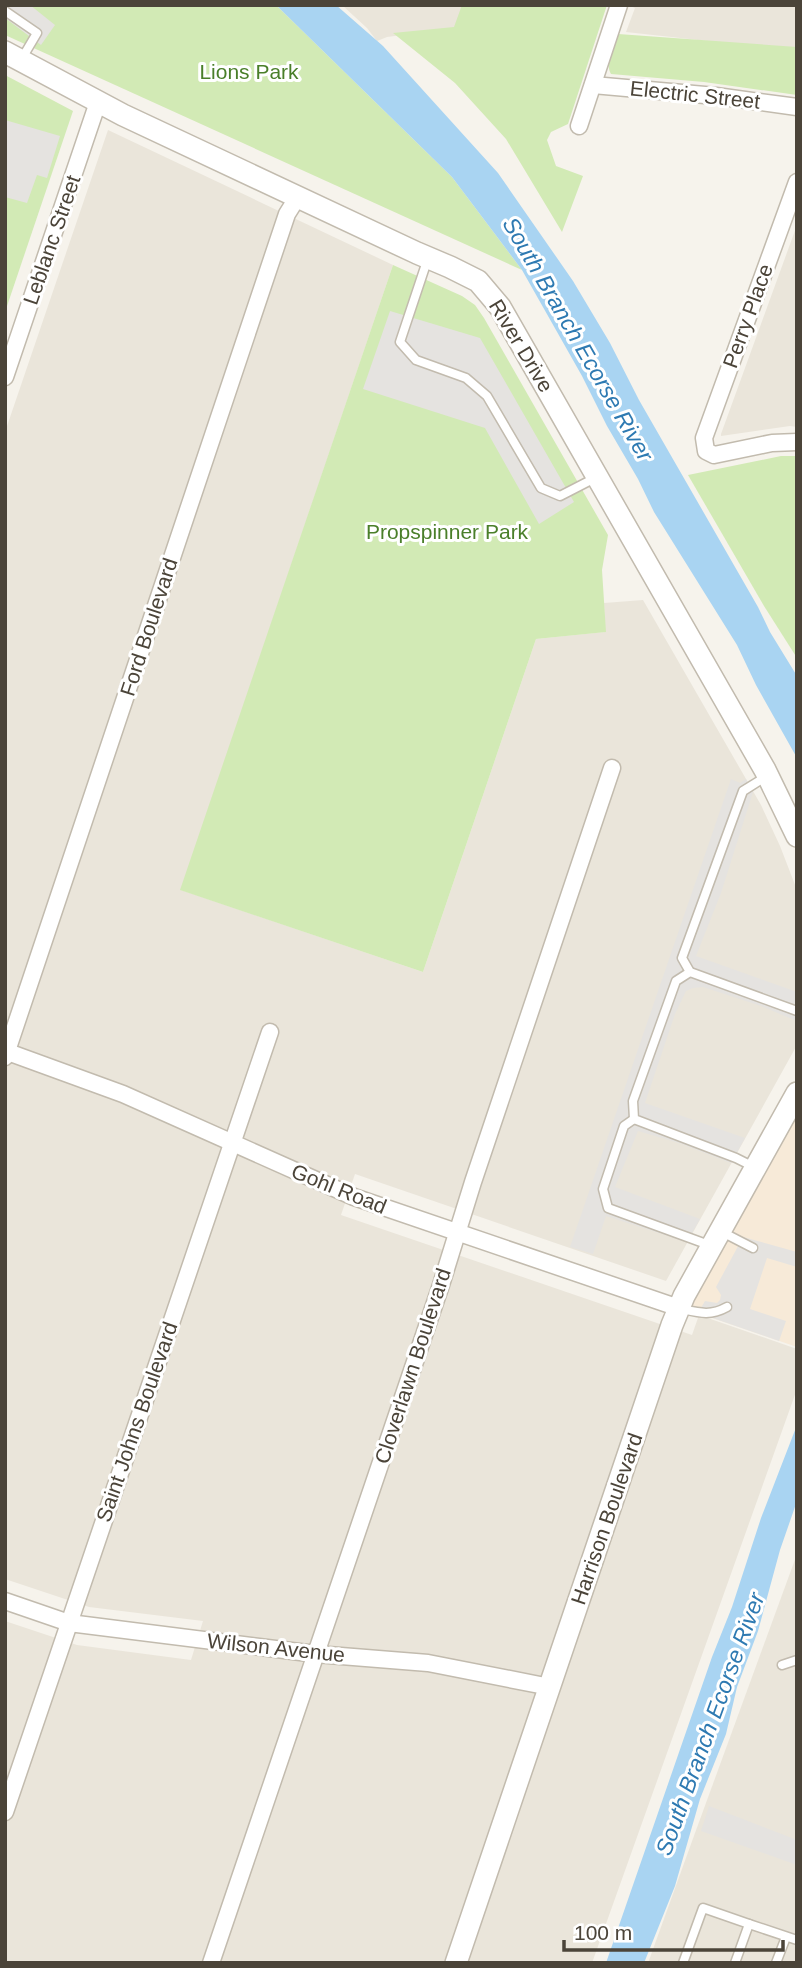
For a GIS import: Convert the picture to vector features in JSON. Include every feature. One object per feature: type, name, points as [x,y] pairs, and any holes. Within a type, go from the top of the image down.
[{"type":"street","points":[[579,126],[619,5]]},
{"type":"street","name":"River Drive","points":[[13,56],[98,102],[478,281],[499,307],[597,477],[767,775],[797,836]]},
{"type":"street","name":"Electric Street","points":[[593,85],[716,96],[797,107]]},
{"type":"street","name":"Leblanc Street","points":[[5,377],[98,102]]},
{"type":"street","name":"Perry Place","points":[[797,182],[704,438],[706,451],[714,455],[772,443],[797,442]]},
{"type":"street","name":"Ford Boulevard","points":[[6,1053],[287,214],[297,198]]},
{"type":"street","name":"Cloverlawn Boulevard","points":[[211,1963],[612,768]]},
{"type":"street","name":"Saint Johns Boulevard","points":[[5,1812],[270,1032]]},
{"type":"street","name":"Gohl Road","points":[[6,1053],[123,1094],[354,1198],[679,1308]]},
{"type":"street","name":"Harrison Boulevard","points":[[456,1963],[679,1308],[797,1093]]},
{"type":"street","name":"Wilson Avenue","points":[[5,1601],[69,1623],[316,1654],[428,1663],[550,1687]]},
{"type":"lane","points":[[5,11],[37,33],[13,56]]},
{"type":"lane","points":[[428,258],[400,342],[416,360],[466,378],[487,396],[541,488],[560,496],[597,477]]},
{"type":"lane","points":[[767,775],[743,791],[682,958],[690,972],[797,1011]]},
{"type":"lane","points":[[635,1119],[633,1101],[676,981],[690,972]]},
{"type":"lane","points":[[635,1119],[755,1168]]},
{"type":"lane","points":[[635,1119],[624,1126],[603,1189],[608,1208],[753,1248]]},
{"type":"lane","points":[[679,1308],[698,1313],[716,1313],[727,1307]]},
{"type":"lane","points":[[782,1665],[797,1660]]},
{"type":"lane","points":[[683,1963],[704,1908],[797,1940]]},
{"type":"lane","points":[[735,1963],[749,1924]]},
{"type":"lane","points":[[776,1963],[786,1937]]},
{"type":"shaded area","points":[[5,5],[30,5],[55,25],[41,45],[5,18]]},
{"type":"shaded area","points":[[342,5],[465,5],[458,28],[387,37],[377,41]]},
{"type":"shaded area","points":[[627,5],[797,5],[797,51],[626,32],[635,8]]},
{"type":"shaded area","points":[[5,120],[60,136],[47,178],[37,175],[27,203],[5,197]]},
{"type":"shaded area","points":[[108,130],[393,265],[181,890],[423,972],[536,639],[605,632],[604,603],[643,600],[761,805],[797,890],[797,1045],[666,1281],[355,1174],[341,1215],[692,1335],[699,1315],[797,1349],[797,1389],[592,1963],[5,1963],[5,1621],[77,1645],[191,1660],[203,1621],[89,1607],[5,1579],[5,432]]},
{"type":"shaded area","points":[[797,225],[797,427],[721,436],[721,434]]},
{"type":"shaded area","points":[[390,311],[480,338],[574,502],[539,524],[485,428],[363,389]]},
{"type":"shaded area","points":[[731,779],[740,783],[746,779],[753,792],[721,893],[696,956],[797,992],[797,1021],[703,987],[686,991],[675,1014],[645,1103],[745,1138],[731,1163],[638,1131],[615,1187],[700,1219],[687,1242],[606,1216],[593,1254],[570,1247]]},
{"type":"shaded area","points":[[797,1093],[797,1347],[679,1308]]},
{"type":"shaded area","points":[[743,1237],[797,1252],[797,1267],[767,1258],[750,1309],[786,1321],[779,1341],[698,1313],[705,1301],[717,1303],[720,1300],[721,1295],[716,1287]]},
{"type":"shaded area","points":[[797,1554],[797,1963],[648,1963],[695,1833]]},
{"type":"shaded area","points":[[709,1806],[797,1840],[797,1865],[701,1831]]},
{"type":"green space","name":"Lions Park","points":[[5,5],[276,5],[452,177],[522,270],[5,35]]},
{"type":"green space","points":[[462,5],[607,5],[568,124],[551,132],[547,140],[556,166],[583,176],[562,232],[506,139],[455,83],[393,33],[454,27]]},
{"type":"green space","points":[[618,34],[797,47],[797,95],[704,82],[611,74],[609,59]]},
{"type":"green space","points":[[5,75],[73,111],[5,312]]},
{"type":"green space","name":"Propspinner Park","points":[[393,265],[462,296],[475,305],[608,535],[602,570],[606,632],[536,639],[423,972],[180,890]]},
{"type":"green space","points":[[781,456],[797,456],[797,658],[688,475]]},
{"type":"water","name":"South Branch Ecorse River","points":[[276,5],[336,5],[383,46],[498,173],[573,281],[797,676],[797,758],[737,645],[654,512],[522,270],[452,177]]},
{"type":"water","name":"South Branch Ecorse River","points":[[797,1425],[797,1501],[780,1550],[758,1631],[737,1687],[726,1734],[700,1799],[675,1886],[644,1963],[606,1963],[761,1518]]}]
